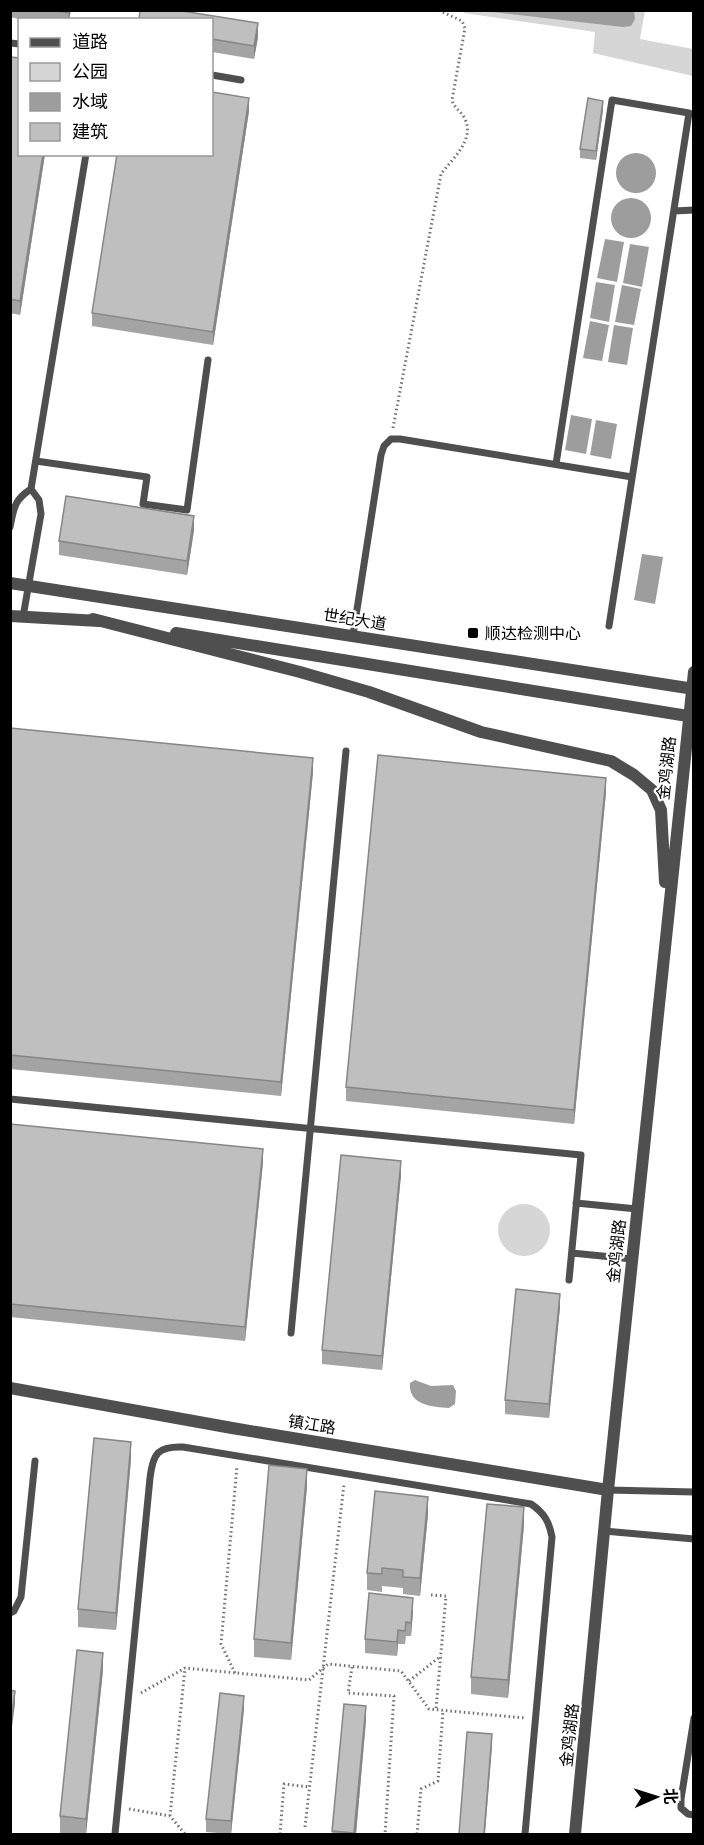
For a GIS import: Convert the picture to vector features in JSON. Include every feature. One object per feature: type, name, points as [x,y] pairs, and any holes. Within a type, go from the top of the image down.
[{"type":"street","name":"世纪大道","points":[[10,583],[693,688]]},
{"type":"street","points":[[17,616],[93,620],[691,717]]},
{"type":"street","points":[[93,620],[300,672],[369,692],[481,732],[611,761],[634,775],[652,790],[661,810],[667,920]]},
{"type":"street","name":"金鸡湖路","points":[[575,1834],[667,920],[691,717],[693,672]]},
{"type":"street","name":"镇江路","points":[[10,1388],[244,1430],[608,1490]]},
{"type":"lane","points":[[213,75],[241,80]]},
{"type":"lane","points":[[556,464],[612,100],[689,113],[609,626]]},
{"type":"lane","points":[[10,528],[14,509],[20,497],[31,489],[86,156]]},
{"type":"lane","points":[[674,211],[693,210]]},
{"type":"lane","points":[[36,461],[147,477],[143,504],[187,510],[208,360]]},
{"type":"lane","points":[[353,635],[381,455],[384,446],[391,439],[632,477]]},
{"type":"lane","points":[[17,616],[28,586],[41,514],[39,500],[31,489]]},
{"type":"lane","points":[[291,1333],[346,751]]},
{"type":"lane","points":[[10,1099],[581,1155],[569,1280]]},
{"type":"lane","points":[[576,1203],[637,1209]]},
{"type":"lane","points":[[572,1253],[632,1258]]},
{"type":"lane","points":[[116,1834],[150,1478],[156,1453],[168,1447],[237,1456],[531,1504],[542,1512],[550,1524],[552,1537],[525,1834]]},
{"type":"lane","points":[[10,1613],[14,1611],[21,1598],[35,1461]]},
{"type":"lane","points":[[608,1490],[693,1492]]},
{"type":"lane","points":[[604,1532],[693,1539]]},
{"type":"lane","points":[[693,1718],[681,1799],[681,1808],[693,1815]]},
{"type":"path","points":[[391,439],[441,174],[466,141],[466,121],[454,107],[452,100],[465,28],[462,21],[438,10]]},
{"type":"path","points":[[236,1674],[221,1644],[237,1456]]},
{"type":"path","points":[[305,1827],[345,1474]]},
{"type":"path","points":[[431,1595],[446,1596],[436,1709]]},
{"type":"path","points":[[409,1681],[441,1656]]},
{"type":"path","points":[[128,1701],[185,1668],[309,1680],[328,1664],[401,1671],[429,1709],[536,1719]]},
{"type":"path","points":[[352,1666],[348,1693],[394,1696],[385,1834]]},
{"type":"path","points":[[170,1816],[185,1668]]},
{"type":"path","points":[[417,1834],[421,1789],[438,1781],[443,1710]]},
{"type":"path","points":[[280,1834],[284,1784],[310,1787]]},
{"type":"path","points":[[118,1807],[170,1816],[185,1834]]},
{"type":"green space","points":[[465,10],[645,11],[640,39],[693,49],[693,76],[593,53],[595,32],[464,13]]},
{"type":"green space","points":[[519,1204],[529,1204],[538,1208],[546,1216],[550,1230],[546,1244],[538,1252],[529,1256],[519,1256],[510,1252],[502,1244],[498,1235],[498,1225],[502,1216],[510,1208]]},
{"type":"water","points":[[483,11],[634,11],[635,19],[631,26],[623,27]]},
{"type":"water","points":[[636,153],[650,159],[656,173],[650,187],[636,193],[622,187],[616,173],[622,159]]},
{"type":"water","points":[[631,198],[645,204],[651,218],[645,232],[631,238],[617,232],[611,218],[617,204]]},
{"type":"water","points":[[605,239],[624,242],[617,282],[597,278]]},
{"type":"water","points":[[630,244],[649,247],[642,287],[623,283]]},
{"type":"water","points":[[596,282],[615,285],[609,322],[590,318]]},
{"type":"water","points":[[622,285],[641,289],[634,325],[615,322]]},
{"type":"water","points":[[590,321],[609,325],[602,361],[583,358]]},
{"type":"water","points":[[614,325],[633,328],[627,365],[608,362]]},
{"type":"water","points":[[571,415],[592,419],[586,454],[565,450]]},
{"type":"water","points":[[596,420],[617,424],[611,459],[590,455]]},
{"type":"water","points":[[642,554],[663,557],[655,604],[634,600]]},
{"type":"water","points":[[415,1380],[431,1386],[453,1385],[456,1391],[455,1404],[449,1408],[442,1408],[417,1400],[410,1390],[410,1383]]},
{"type":"building","points":[[52,10],[69,10],[68,13]]},
{"type":"building","points":[[140,10],[176,10],[258,23],[254,46],[213,39],[213,18],[139,18]]},
{"type":"building","points":[[10,57],[18,58],[18,156],[43,156],[20,301],[10,299]]},
{"type":"building","points":[[213,92],[249,98],[213,332],[92,313],[117,156],[213,156]]},
{"type":"building","points":[[588,98],[603,101],[596,151],[580,149]]},
{"type":"building","points":[[66,496],[194,516],[187,561],[59,541]]},
{"type":"building","points":[[10,728],[313,758],[281,1082],[10,1055]]},
{"type":"building","points":[[378,755],[606,778],[574,1110],[346,1087]]},
{"type":"building","points":[[10,1124],[263,1149],[245,1327],[10,1304]]},
{"type":"building","points":[[341,1155],[401,1161],[382,1356],[322,1350]]},
{"type":"building","points":[[516,1289],[560,1294],[549,1404],[505,1400]]},
{"type":"building","points":[[94,1438],[131,1442],[116,1613],[78,1609]]},
{"type":"building","points":[[269,1465],[307,1469],[291,1643],[254,1639]]},
{"type":"building","points":[[375,1491],[428,1497],[420,1578],[403,1577],[403,1570],[382,1568],[382,1574],[367,1573]]},
{"type":"building","points":[[487,1504],[524,1507],[508,1680],[471,1677]]},
{"type":"building","points":[[369,1593],[413,1598],[411,1623],[406,1622],[405,1631],[398,1630],[397,1642],[365,1639]]},
{"type":"building","points":[[77,1650],[103,1653],[86,1819],[60,1816]]},
{"type":"building","points":[[10,1690],[15,1691],[10,1729]]},
{"type":"building","points":[[220,1693],[244,1696],[231,1821],[206,1819]]},
{"type":"building","points":[[344,1704],[366,1706],[354,1833],[332,1831]]},
{"type":"building","points":[[467,1732],[492,1734],[484,1834],[459,1834]]},
{"type":"place","name":"顺达检测中心","points":[[473,633]]}]
